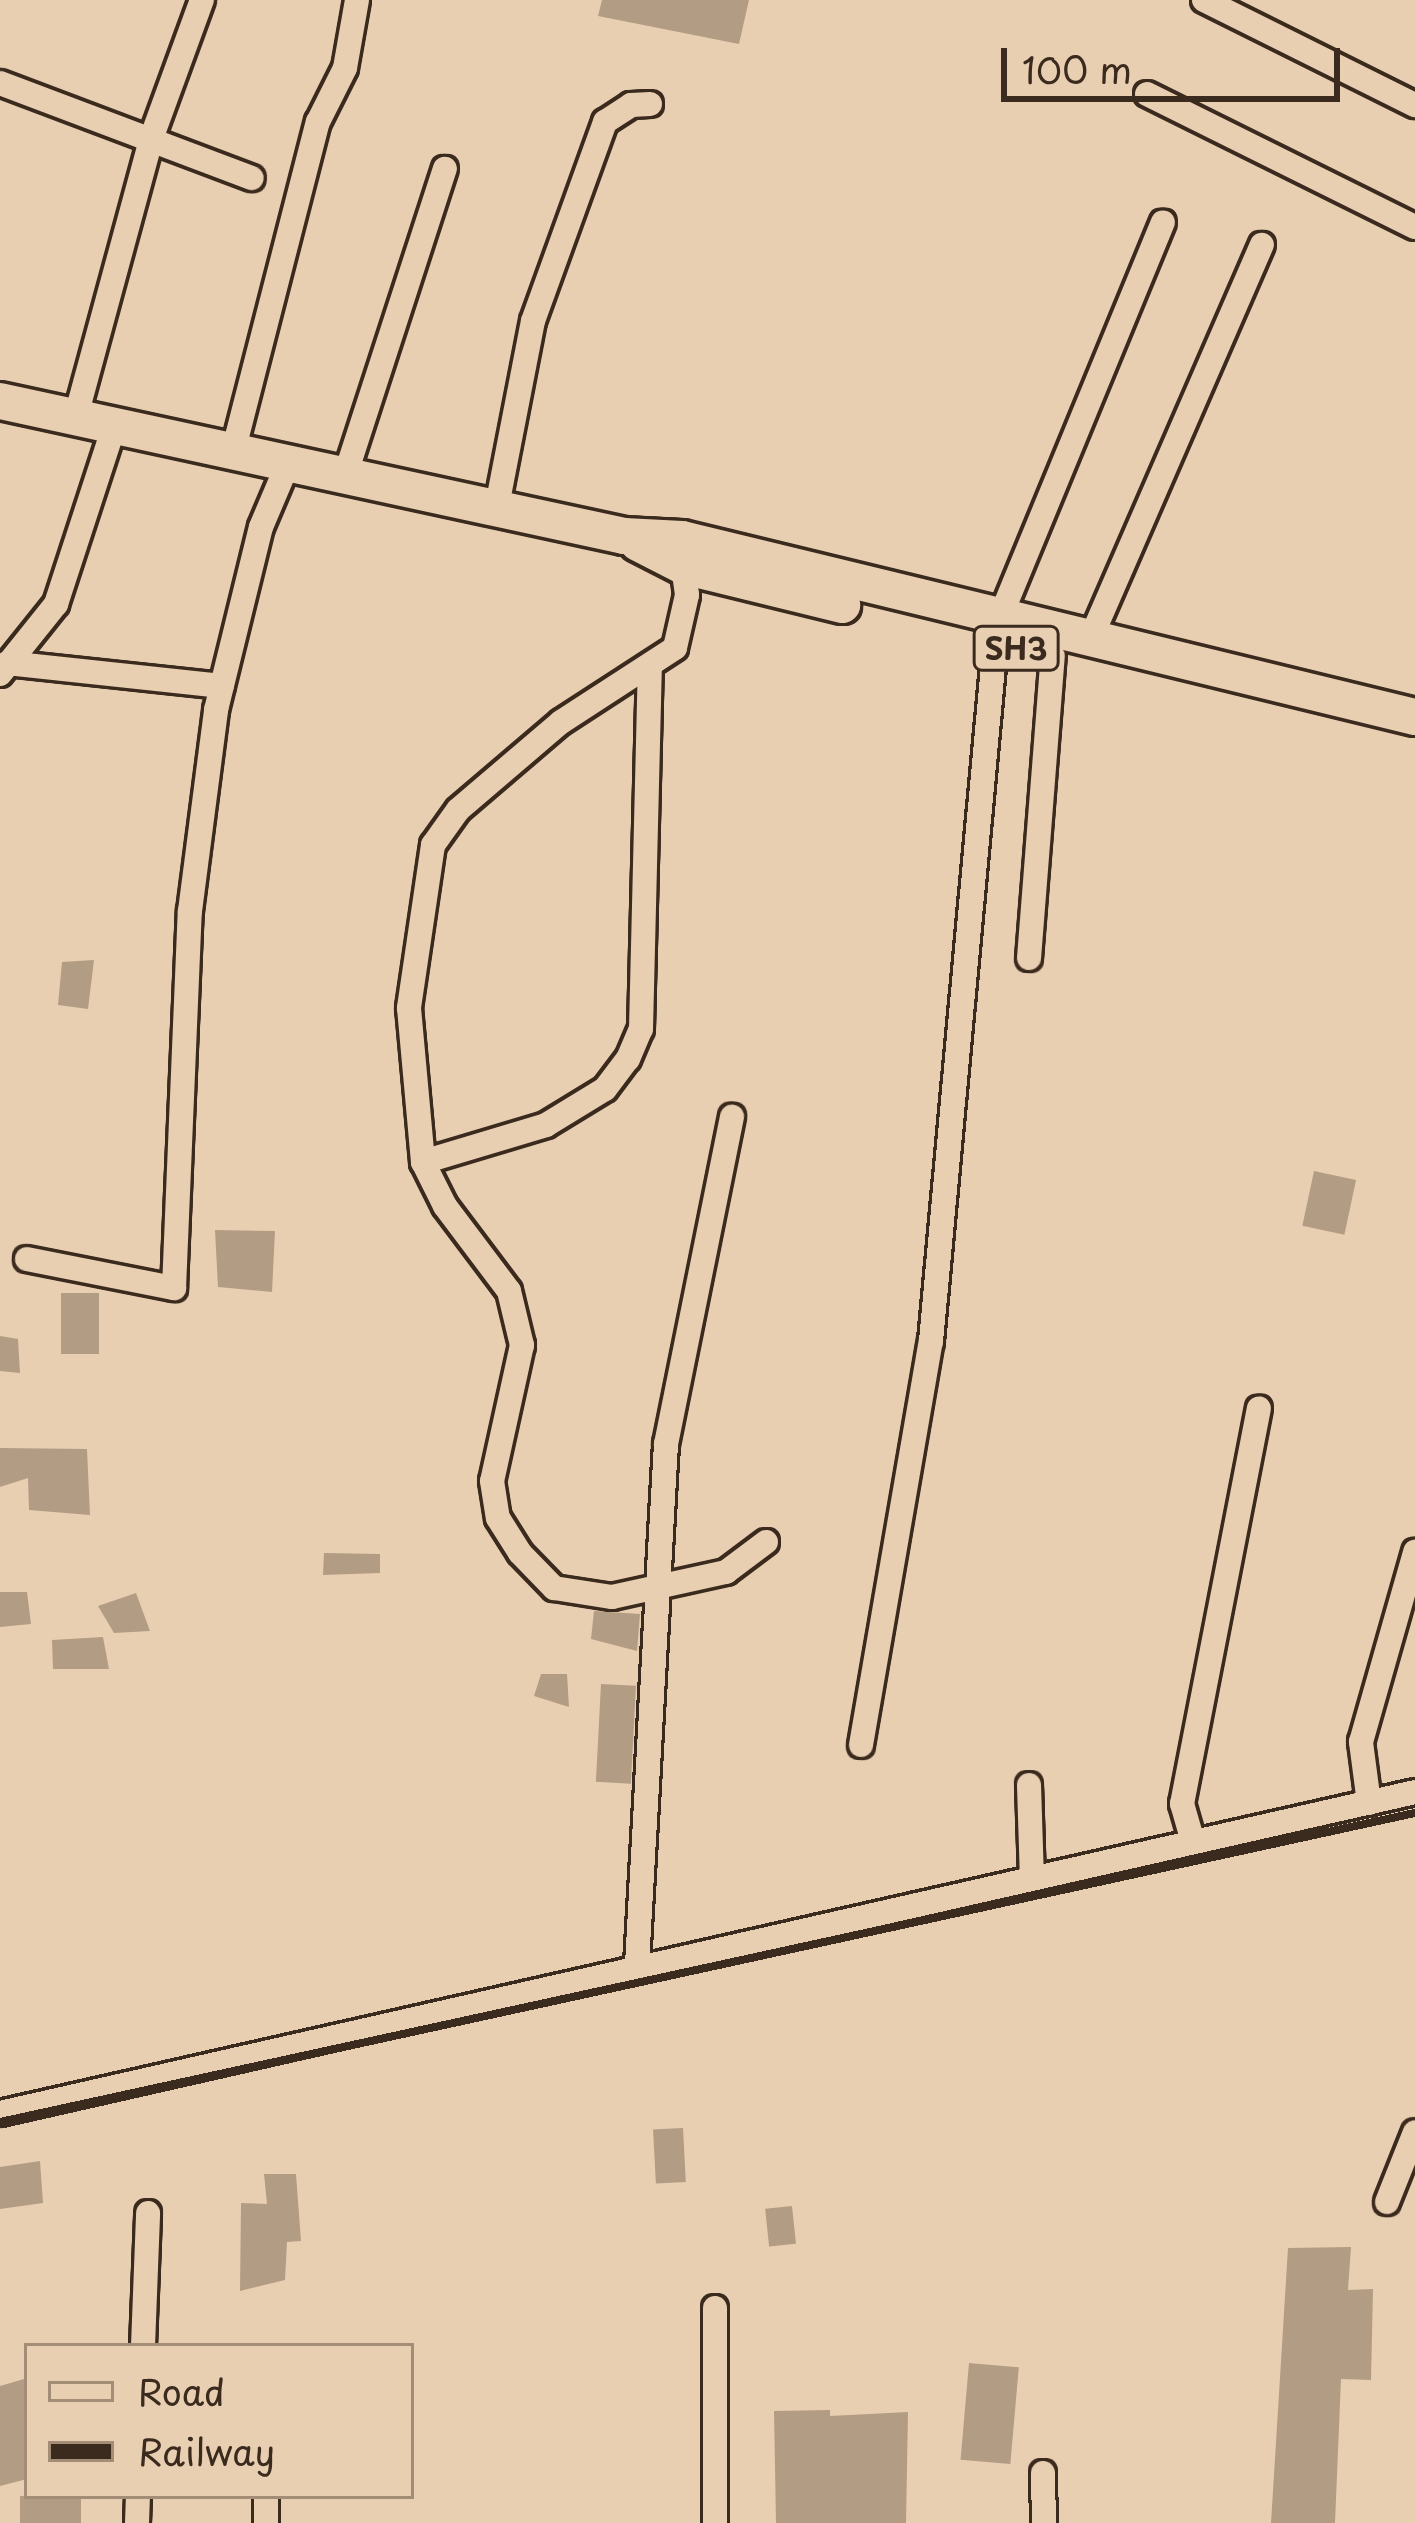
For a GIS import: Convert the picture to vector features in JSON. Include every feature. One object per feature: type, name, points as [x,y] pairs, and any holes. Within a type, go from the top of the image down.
[{"type":"main road","name":"SH3","points":[[0,401],[624,536],[682,539],[997,632],[1053,656],[1415,740]]},
{"type":"main road","name":"SH3","points":[[624,536],[683,566],[997,632],[1090,640],[1415,717]]},
{"type":"street","points":[[76,416],[151,140],[202,0]]},
{"type":"street","points":[[233,452],[318,122],[345,68],[357,0]]},
{"type":"street","points":[[1204,0],[1415,105]]},
{"type":"street","points":[[0,82],[252,178]]},
{"type":"street","points":[[1147,94],[1415,227]]},
{"type":"street","points":[[497,506],[533,321],[604,122],[631,105],[650,104]]},
{"type":"street","points":[[346,473],[445,170]]},
{"type":"street","points":[[861,1744],[931,1341],[997,632],[1163,223]]},
{"type":"street","points":[[1090,640],[1262,245]]},
{"type":"street","points":[[4,668],[56,604],[115,424]]},
{"type":"street","points":[[27,1259],[174,1288],[190,911],[222,686],[261,527],[289,461]]},
{"type":"street","points":[[683,566],[687,595],[675,648],[650,671],[561,722],[458,810],[434,845],[409,1008],[423,1162],[445,1206],[509,1291],[522,1345],[492,1481],[498,1518],[554,1588],[612,1597],[659,1583],[726,1572],[766,1542]]},
{"type":"street","points":[[1029,958],[1053,656]]},
{"type":"street","points":[[4,668],[222,686]]},
{"type":"street","points":[[423,1162],[546,1125],[605,1089],[628,1059],[641,1029],[650,671]]},
{"type":"street","points":[[637,1964],[666,1444],[732,1117]]},
{"type":"street","points":[[1193,1842],[1183,1804],[1259,1408]]},
{"type":"street","points":[[1369,1803],[1361,1742],[1415,1552]]},
{"type":"street","points":[[1029,1785],[1032,1878]]},
{"type":"street","points":[[0,2113],[637,1964],[1415,1792]]},
{"type":"street","points":[[1387,2202],[1415,2132]]},
{"type":"street","points":[[143,2343],[148,2213]]},
{"type":"street","points":[[716,2308],[716,2523]]},
{"type":"street","points":[[1043,2473],[1044,2523]]},
{"type":"building","points":[[602,0],[749,0],[739,44],[598,16]]},
{"type":"building","points":[[94,960],[88,1009],[58,1005],[62,962]]},
{"type":"building","points":[[1314,1171],[1356,1180],[1344,1235],[1302,1226]]},
{"type":"building","points":[[215,1230],[275,1231],[272,1292],[218,1287]]},
{"type":"building","points":[[61,1293],[99,1293],[99,1354],[61,1354]]},
{"type":"building","points":[[0,1336],[18,1339],[20,1373],[0,1371]]},
{"type":"building","points":[[0,1448],[87,1449],[90,1515],[29,1510],[28,1478],[0,1487]]},
{"type":"building","points":[[324,1553],[380,1554],[380,1573],[323,1575]]},
{"type":"building","points":[[0,1592],[27,1592],[31,1624],[0,1627]]},
{"type":"building","points":[[136,1593],[150,1631],[114,1633],[98,1606]]},
{"type":"building","points":[[594,1611],[640,1614],[637,1651],[591,1639]]},
{"type":"building","points":[[103,1637],[109,1669],[53,1669],[52,1640]]},
{"type":"building","points":[[541,1674],[567,1674],[569,1707],[534,1696]]},
{"type":"building","points":[[601,1684],[636,1686],[631,1784],[596,1782]]},
{"type":"building","points":[[683,2128],[686,2182],[656,2183],[653,2130]]},
{"type":"building","points":[[40,2161],[43,2203],[0,2209],[0,2167]]},
{"type":"building","points":[[264,2174],[296,2174],[301,2241],[287,2242],[285,2280],[240,2291],[241,2203],[267,2204]]},
{"type":"building","points":[[792,2206],[796,2244],[769,2247],[765,2209]]},
{"type":"building","points":[[1351,2247],[1348,2290],[1373,2289],[1371,2380],[1341,2379],[1335,2523],[1271,2523],[1288,2248]]},
{"type":"building","points":[[969,2363],[1019,2367],[1010,2464],[961,2460]]},
{"type":"building","points":[[24,2379],[24,2480],[0,2486],[0,2386]]},
{"type":"building","points":[[830,2410],[830,2416],[908,2412],[906,2523],[776,2523],[774,2411]]},
{"type":"building","points":[[20,2496],[81,2499],[81,2523],[20,2523]]},
{"type":"railway","points":[[0,2122],[1415,1813]]}]
